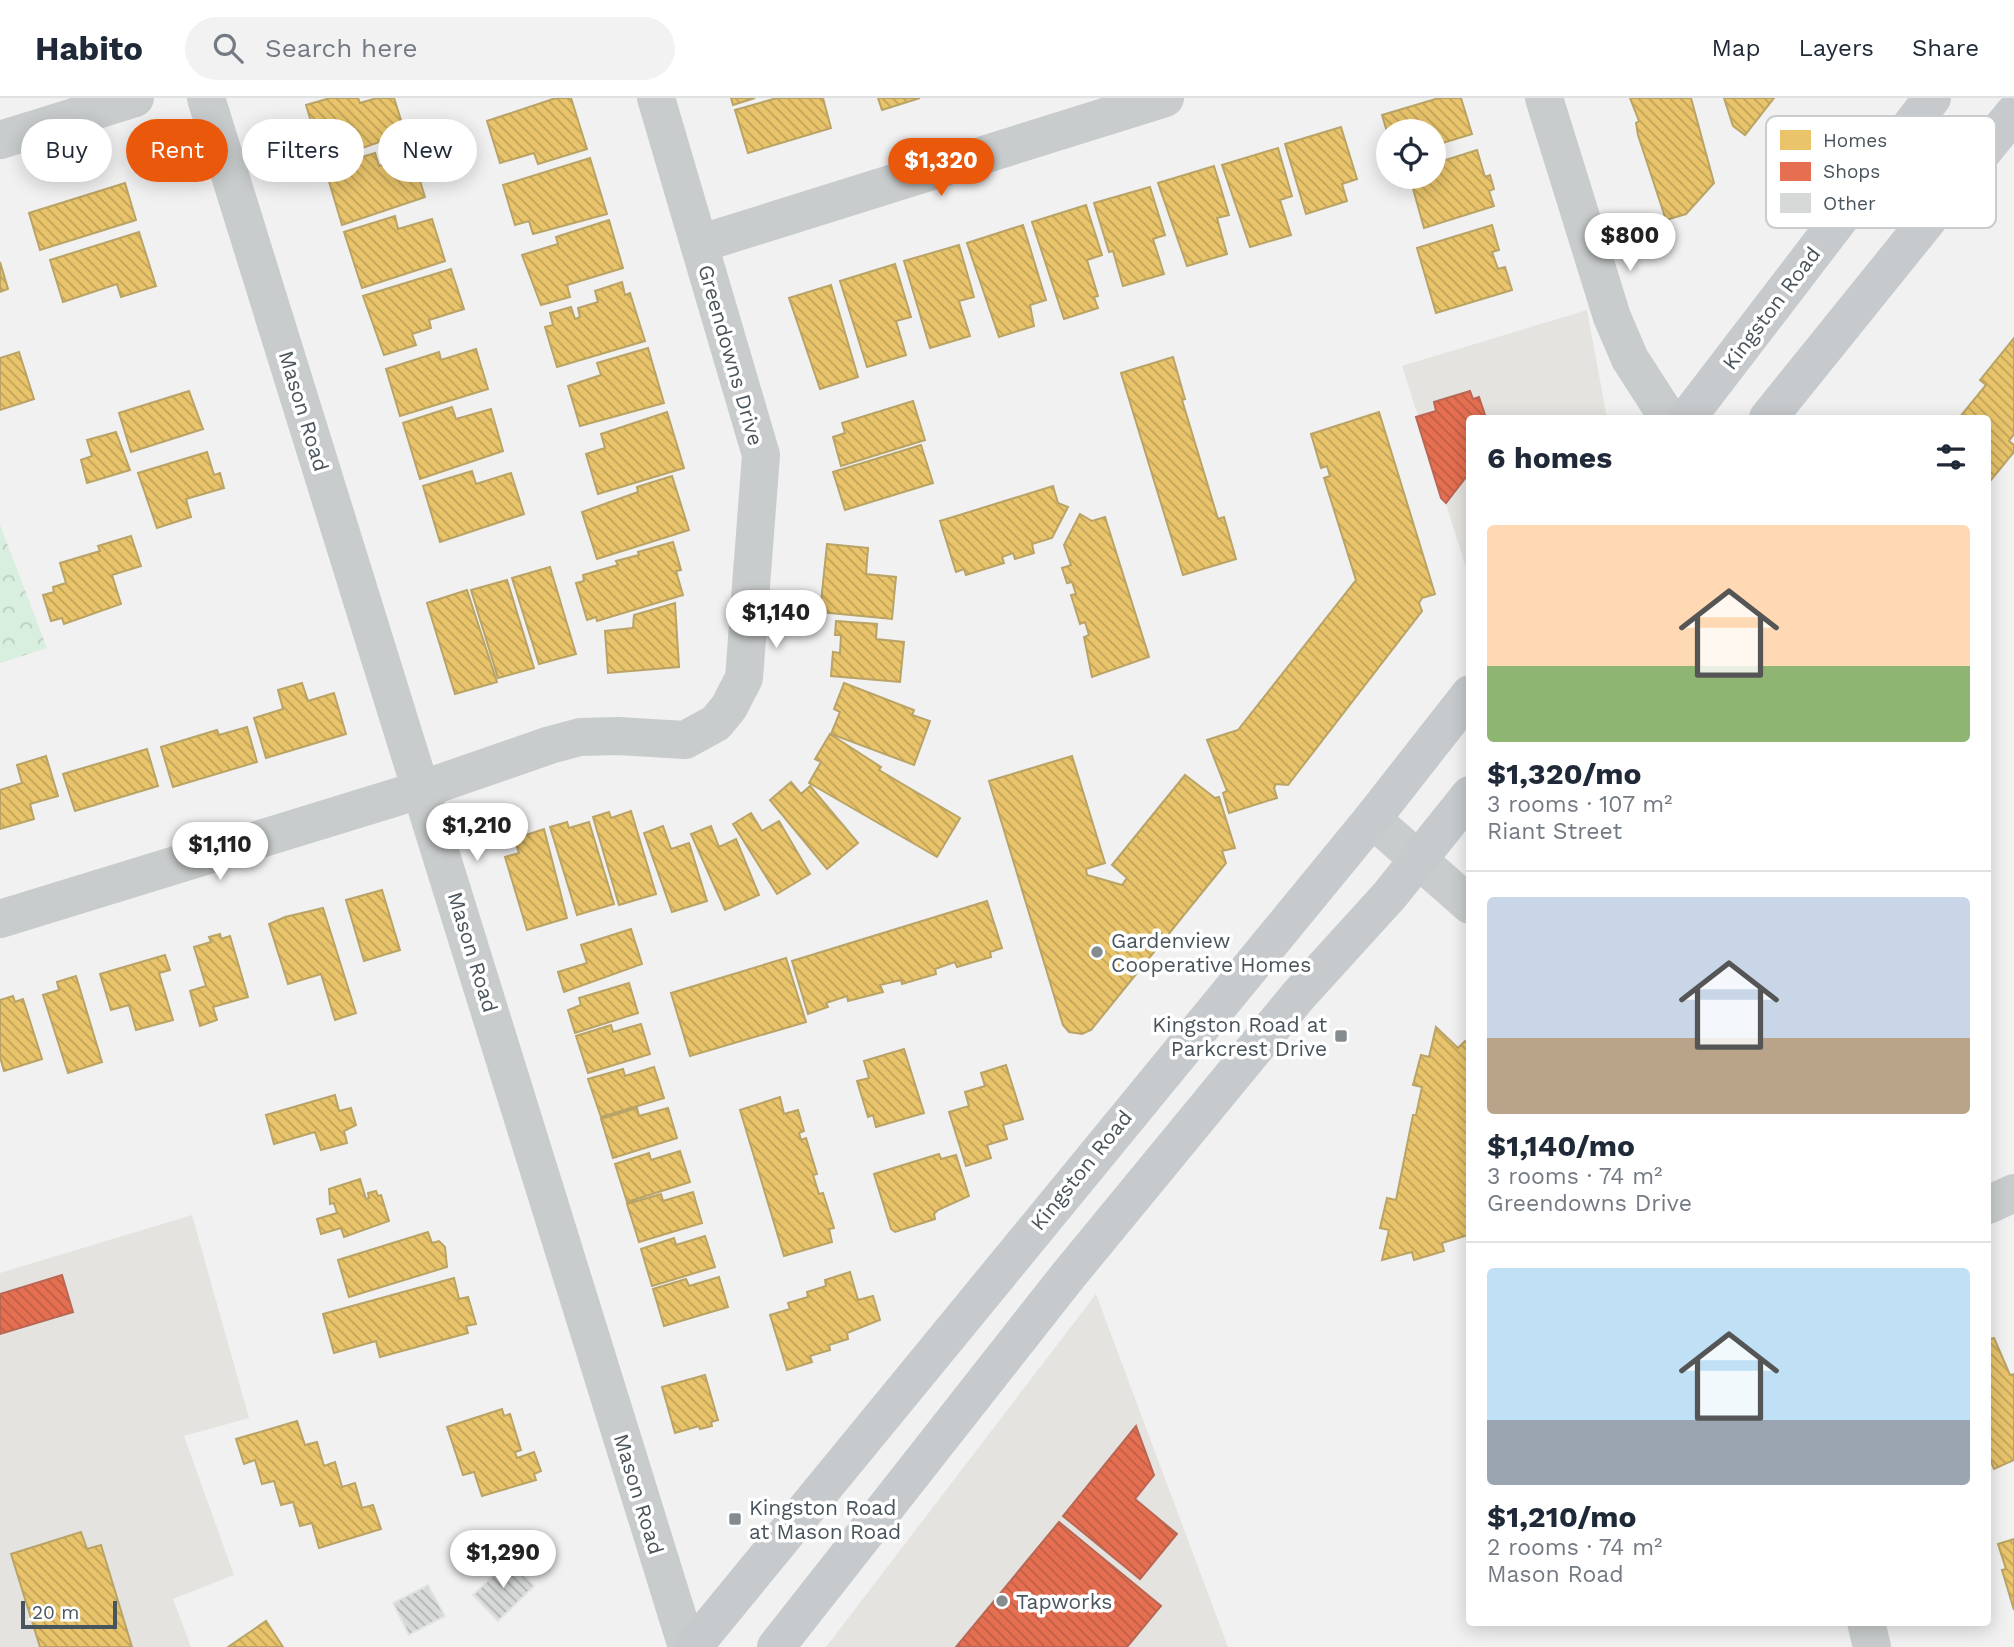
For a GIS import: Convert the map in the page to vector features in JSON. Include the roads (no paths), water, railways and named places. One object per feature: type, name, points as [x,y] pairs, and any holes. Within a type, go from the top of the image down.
[{"type":"main road","name":"Kingston Road","points":[[1918,116],[1932,98]]},
{"type":"main road","points":[[1996,135],[2014,113]]},
{"type":"main road","name":"Kingston Road","points":[[1689,415],[1832,228]]},
{"type":"main road","points":[[1770,415],[1921,228]]},
{"type":"main road","name":"Kingston Road","points":[[693,1647],[1372,819],[1466,699]]},
{"type":"main road","points":[[776,1647],[1067,1277],[1298,996],[1389,896],[1466,800]]},
{"type":"main road","points":[[1272,938],[1288,954],[1298,996]]},
{"type":"street","points":[[0,140],[135,98]]},
{"type":"street","name":"Mason Road","points":[[206,98],[423,789],[687,1647]]},
{"type":"street","name":"Greendowns Drive","points":[[0,919],[423,789],[580,737],[685,740],[716,723],[744,678],[761,455],[656,98]]},
{"type":"street","points":[[699,244],[1165,98]]},
{"type":"street","points":[[1544,98],[1612,317],[1630,359],[1666,415]]},
{"type":"street","points":[[1372,819],[1466,901]]},
{"type":"street","points":[[1867,1626],[1872,1647]]},
{"type":"place","name":"Gardenview Cooperative Homes","points":[[1097,952]]},
{"type":"place","name":"Kingston Road at Parkcrest Drive","points":[[1341,1036]]},
{"type":"place","name":"Kingston Road at Mason Road","points":[[735,1519]]},
{"type":"place","name":"Tapworks","points":[[1002,1601]]}]
